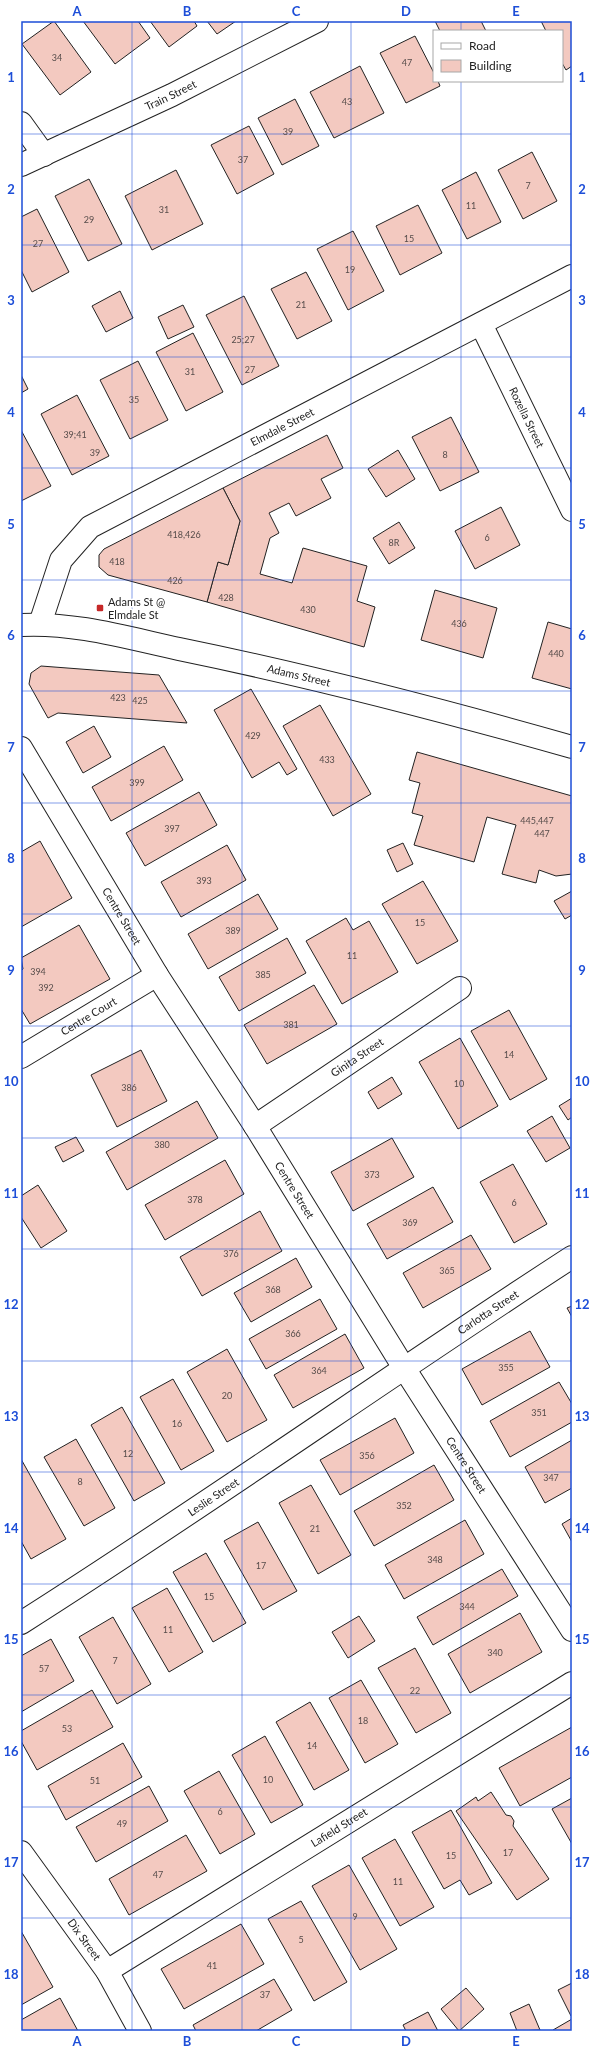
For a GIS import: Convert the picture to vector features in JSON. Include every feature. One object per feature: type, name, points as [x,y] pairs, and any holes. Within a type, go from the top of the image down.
[{"type":"street","name":"Train Street","points":[[21,165],[172,96],[308,23]]},
{"type":"street","points":[[21,123],[44,154]]},
{"type":"street","name":"Elmdale Street","points":[[30,624],[61,560],[90,527],[572,276]]},
{"type":"street","name":"Rozella Street","points":[[481,324],[572,510]]},
{"type":"street","name":"Adams Street","points":[[30,624],[96,632],[243,662],[436,708],[572,747]]},
{"type":"street","name":"Centre Street","points":[[21,748],[157,975],[255,1126],[404,1368],[572,1630]]},
{"type":"street","name":"Centre Court","points":[[21,1057],[157,975]]},
{"type":"street","name":"Ginita Street","points":[[255,1126],[460,988]]},
{"type":"street","name":"Carlotta Street","points":[[404,1368],[572,1257]]},
{"type":"street","name":"Leslie Street","points":[[21,1623],[124,1558],[404,1368]]},
{"type":"street","name":"Lafield Street","points":[[107,1971],[572,1683]]},
{"type":"street","name":"Dix Street","points":[[21,1852],[107,1971],[140,2031]]},
{"type":"building","points":[[54,21],[91,72],[60,95],[22,44]]},
{"type":"building","points":[[83,21],[138,21],[150,38],[115,64]]},
{"type":"building","points":[[150,21],[194,21],[197,26],[169,47]]},
{"type":"building","points":[[207,21],[236,21],[217,34]]},
{"type":"building","points":[[435,21],[481,21],[486,30],[440,30]]},
{"type":"building","points":[[541,21],[572,21],[572,66],[566,70],[563,65],[563,30],[546,30]]},
{"type":"building","points":[[415,36],[433,71],[433,82],[438,82],[440,86],[406,103],[380,53]]},
{"type":"building","points":[[360,66],[384,113],[334,138],[310,92]]},
{"type":"building","points":[[295,99],[319,146],[282,165],[258,118]]},
{"type":"building","points":[[249,126],[274,174],[237,194],[211,145]]},
{"type":"building","points":[[532,152],[557,201],[523,219],[498,170]]},
{"type":"building","points":[[176,170],[203,224],[152,250],[125,196]]},
{"type":"building","points":[[476,172],[501,222],[467,239],[442,190]]},
{"type":"building","points":[[89,179],[122,244],[88,261],[55,196]]},
{"type":"building","points":[[418,205],[442,253],[400,275],[376,226]]},
{"type":"building","points":[[37,209],[69,272],[32,292],[21,270],[21,217]]},
{"type":"building","points":[[353,231],[384,291],[348,310],[317,249]]},
{"type":"building","points":[[306,272],[332,321],[297,339],[271,289]]},
{"type":"building","points":[[120,291],[133,318],[106,332],[92,306]]},
{"type":"building","points":[[244,296],[279,366],[242,385],[206,315]]},
{"type":"building","points":[[183,305],[194,327],[168,339],[158,317]]},
{"type":"building","points":[[193,333],[223,392],[186,411],[156,352]]},
{"type":"building","points":[[138,361],[168,420],[130,439],[100,380]]},
{"type":"building","points":[[21,375],[28,389],[21,393]]},
{"type":"building","points":[[77,395],[109,456],[72,475],[41,414]]},
{"type":"building","points":[[451,417],[479,472],[440,491],[412,437]]},
{"type":"building","points":[[21,430],[51,486],[21,501]]},
{"type":"building","points":[[327,435],[343,468],[321,479],[331,498],[296,516],[289,503],[269,513],[279,533],[270,538],[260,574],[292,583],[303,548],[367,566],[357,601],[375,607],[364,647],[207,602],[218,562],[228,565],[240,521],[223,488]]},
{"type":"building","points":[[398,450],[415,479],[386,497],[368,469]]},
{"type":"building","points":[[223,488],[240,521],[228,565],[218,562],[207,602],[108,575],[99,567],[99,555],[104,549]]},
{"type":"building","points":[[501,507],[520,545],[475,569],[455,531]]},
{"type":"building","points":[[399,522],[415,548],[389,564],[373,538]]},
{"type":"building","points":[[435,590],[497,608],[483,658],[421,640]]},
{"type":"building","points":[[548,622],[572,629],[572,689],[532,678]]},
{"type":"building","points":[[41,666],[159,675],[187,723],[58,713],[48,718],[29,684],[31,673]]},
{"type":"building","points":[[251,689],[297,769],[287,775],[279,762],[252,778],[214,710]]},
{"type":"building","points":[[320,705],[371,794],[333,816],[283,726]]},
{"type":"building","points":[[94,726],[111,757],[83,773],[66,742]]},
{"type":"building","points":[[164,746],[183,780],[111,821],[92,787]]},
{"type":"building","points":[[417,752],[572,796],[572,874],[556,876],[539,870],[536,883],[502,874],[516,825],[487,817],[474,862],[414,845],[423,816],[412,813],[420,783],[409,780]]},
{"type":"building","points":[[199,792],[217,825],[145,866],[126,833]]},
{"type":"building","points":[[40,841],[72,898],[21,927],[21,852]]},
{"type":"building","points":[[403,843],[413,864],[397,872],[387,850]]},
{"type":"building","points":[[227,845],[246,880],[181,917],[161,882]]},
{"type":"building","points":[[423,881],[458,941],[417,964],[382,904]]},
{"type":"building","points":[[572,891],[572,915],[565,919],[554,901]]},
{"type":"building","points":[[258,894],[278,929],[208,969],[188,934]]},
{"type":"building","points":[[346,918],[353,930],[369,921],[398,972],[342,1004],[306,941]]},
{"type":"building","points":[[79,925],[110,979],[30,1024],[21,1009],[21,971],[23,969],[21,958]]},
{"type":"building","points":[[287,938],[306,973],[239,1011],[219,977]]},
{"type":"building","points":[[314,985],[337,1024],[267,1064],[244,1025]]},
{"type":"building","points":[[509,1010],[547,1079],[510,1100],[471,1031]]},
{"type":"building","points":[[460,1038],[498,1106],[458,1129],[419,1062]]},
{"type":"building","points":[[141,1050],[167,1101],[117,1127],[91,1075]]},
{"type":"building","points":[[392,1077],[402,1094],[378,1109],[368,1092]]},
{"type":"building","points":[[572,1098],[572,1117],[568,1120],[559,1106]]},
{"type":"building","points":[[197,1101],[218,1138],[127,1190],[106,1152]]},
{"type":"building","points":[[552,1116],[570,1148],[546,1162],[527,1131]]},
{"type":"building","points":[[76,1137],[84,1151],[63,1162],[55,1147]]},
{"type":"building","points":[[392,1138],[414,1177],[353,1211],[331,1172]]},
{"type":"building","points":[[225,1160],[244,1194],[165,1240],[145,1205]]},
{"type":"building","points":[[513,1164],[547,1224],[514,1243],[480,1182]]},
{"type":"building","points":[[38,1185],[67,1231],[41,1248],[21,1217],[21,1196]]},
{"type":"building","points":[[433,1187],[453,1222],[387,1259],[367,1224]]},
{"type":"building","points":[[260,1211],[282,1251],[202,1296],[180,1257]]},
{"type":"building","points":[[471,1235],[491,1269],[423,1308],[403,1273]]},
{"type":"building","points":[[296,1258],[312,1287],[251,1322],[234,1293]]},
{"type":"building","points":[[320,1299],[337,1329],[266,1369],[249,1339]]},
{"type":"building","points":[[572,1306],[572,1317],[567,1308]]},
{"type":"building","points":[[530,1331],[550,1367],[482,1405],[462,1369]]},
{"type":"building","points":[[345,1334],[364,1368],[293,1408],[274,1375]]},
{"type":"building","points":[[227,1349],[267,1420],[227,1442],[187,1372]]},
{"type":"building","points":[[173,1379],[214,1451],[181,1470],[140,1397]]},
{"type":"building","points":[[559,1382],[572,1404],[572,1422],[510,1457],[490,1421]]},
{"type":"building","points":[[122,1407],[165,1483],[134,1501],[91,1425]]},
{"type":"building","points":[[395,1418],[414,1453],[340,1495],[320,1460]]},
{"type":"building","points":[[76,1439],[115,1508],[84,1526],[44,1457]]},
{"type":"building","points":[[572,1440],[572,1488],[545,1503],[525,1467]]},
{"type":"building","points":[[21,1459],[66,1539],[31,1559],[21,1541]]},
{"type":"building","points":[[434,1465],[454,1500],[374,1546],[354,1511]]},
{"type":"building","points":[[311,1485],[351,1555],[318,1574],[279,1503]]},
{"type":"building","points":[[572,1518],[572,1542],[562,1524]]},
{"type":"building","points":[[465,1520],[484,1554],[404,1599],[385,1565]]},
{"type":"building","points":[[258,1522],[297,1591],[263,1610],[224,1541]]},
{"type":"building","points":[[206,1553],[246,1623],[213,1642],[173,1572]]},
{"type":"building","points":[[502,1569],[518,1596],[433,1645],[417,1617]]},
{"type":"building","points":[[167,1588],[203,1652],[169,1672],[132,1608]]},
{"type":"building","points":[[520,1613],[542,1652],[470,1693],[448,1654]]},
{"type":"building","points":[[359,1616],[375,1641],[348,1658],[332,1632]]},
{"type":"building","points":[[113,1617],[151,1684],[117,1704],[79,1637]]},
{"type":"building","points":[[51,1639],[74,1681],[21,1712],[21,1656]]},
{"type":"building","points":[[415,1648],[451,1713],[416,1733],[378,1668]]},
{"type":"building","points":[[361,1680],[398,1744],[365,1763],[329,1698]]},
{"type":"building","points":[[92,1690],[113,1727],[37,1770],[21,1741],[21,1731]]},
{"type":"building","points":[[310,1702],[349,1770],[314,1790],[276,1722]]},
{"type":"building","points":[[572,1727],[572,1777],[520,1806],[499,1768]]},
{"type":"building","points":[[265,1736],[303,1805],[271,1823],[232,1755]]},
{"type":"building","points":[[123,1743],[142,1777],[66,1820],[48,1786]]},
{"type":"building","points":[[219,1771],[255,1834],[220,1854],[184,1791]]},
{"type":"building","points":[[149,1786],[168,1821],[96,1862],[76,1827]]},
{"type":"building","points":[[491,1792],[506,1815],[511,1816],[514,1821],[513,1826],[549,1879],[517,1900],[456,1811],[476,1797],[478,1801]]},
{"type":"building","points":[[572,1798],[572,1844],[552,1809]]},
{"type":"building","points":[[451,1810],[492,1883],[469,1895],[460,1880],[444,1889],[412,1832]]},
{"type":"building","points":[[186,1835],[207,1871],[129,1915],[109,1879]]},
{"type":"building","points":[[395,1839],[434,1907],[400,1926],[362,1858]]},
{"type":"building","points":[[349,1865],[397,1949],[360,1970],[312,1886]]},
{"type":"building","points":[[301,1901],[347,1982],[314,2001],[268,1919]]},
{"type":"building","points":[[241,1924],[264,1964],[184,2009],[161,1969]]},
{"type":"building","points":[[21,1931],[53,1987],[21,2005]]},
{"type":"building","points":[[274,1979],[292,2010],[256,2031],[196,2031],[193,2025]]},
{"type":"building","points":[[572,1983],[572,2016],[571,2016],[558,1990]]},
{"type":"building","points":[[466,1988],[484,2009],[459,2031],[441,2009]]},
{"type":"building","points":[[60,1998],[78,2031],[21,2031],[21,2020]]},
{"type":"building","points":[[529,2004],[540,2030],[517,2031],[510,2013]]},
{"type":"building","points":[[428,2012],[438,2031],[406,2031],[403,2025]]},
{"type":"building","points":[[572,2019],[572,2031],[553,2030]]},
{"type":"place","name":"Adams St @ Elmdale St","points":[[100,608]]}]
